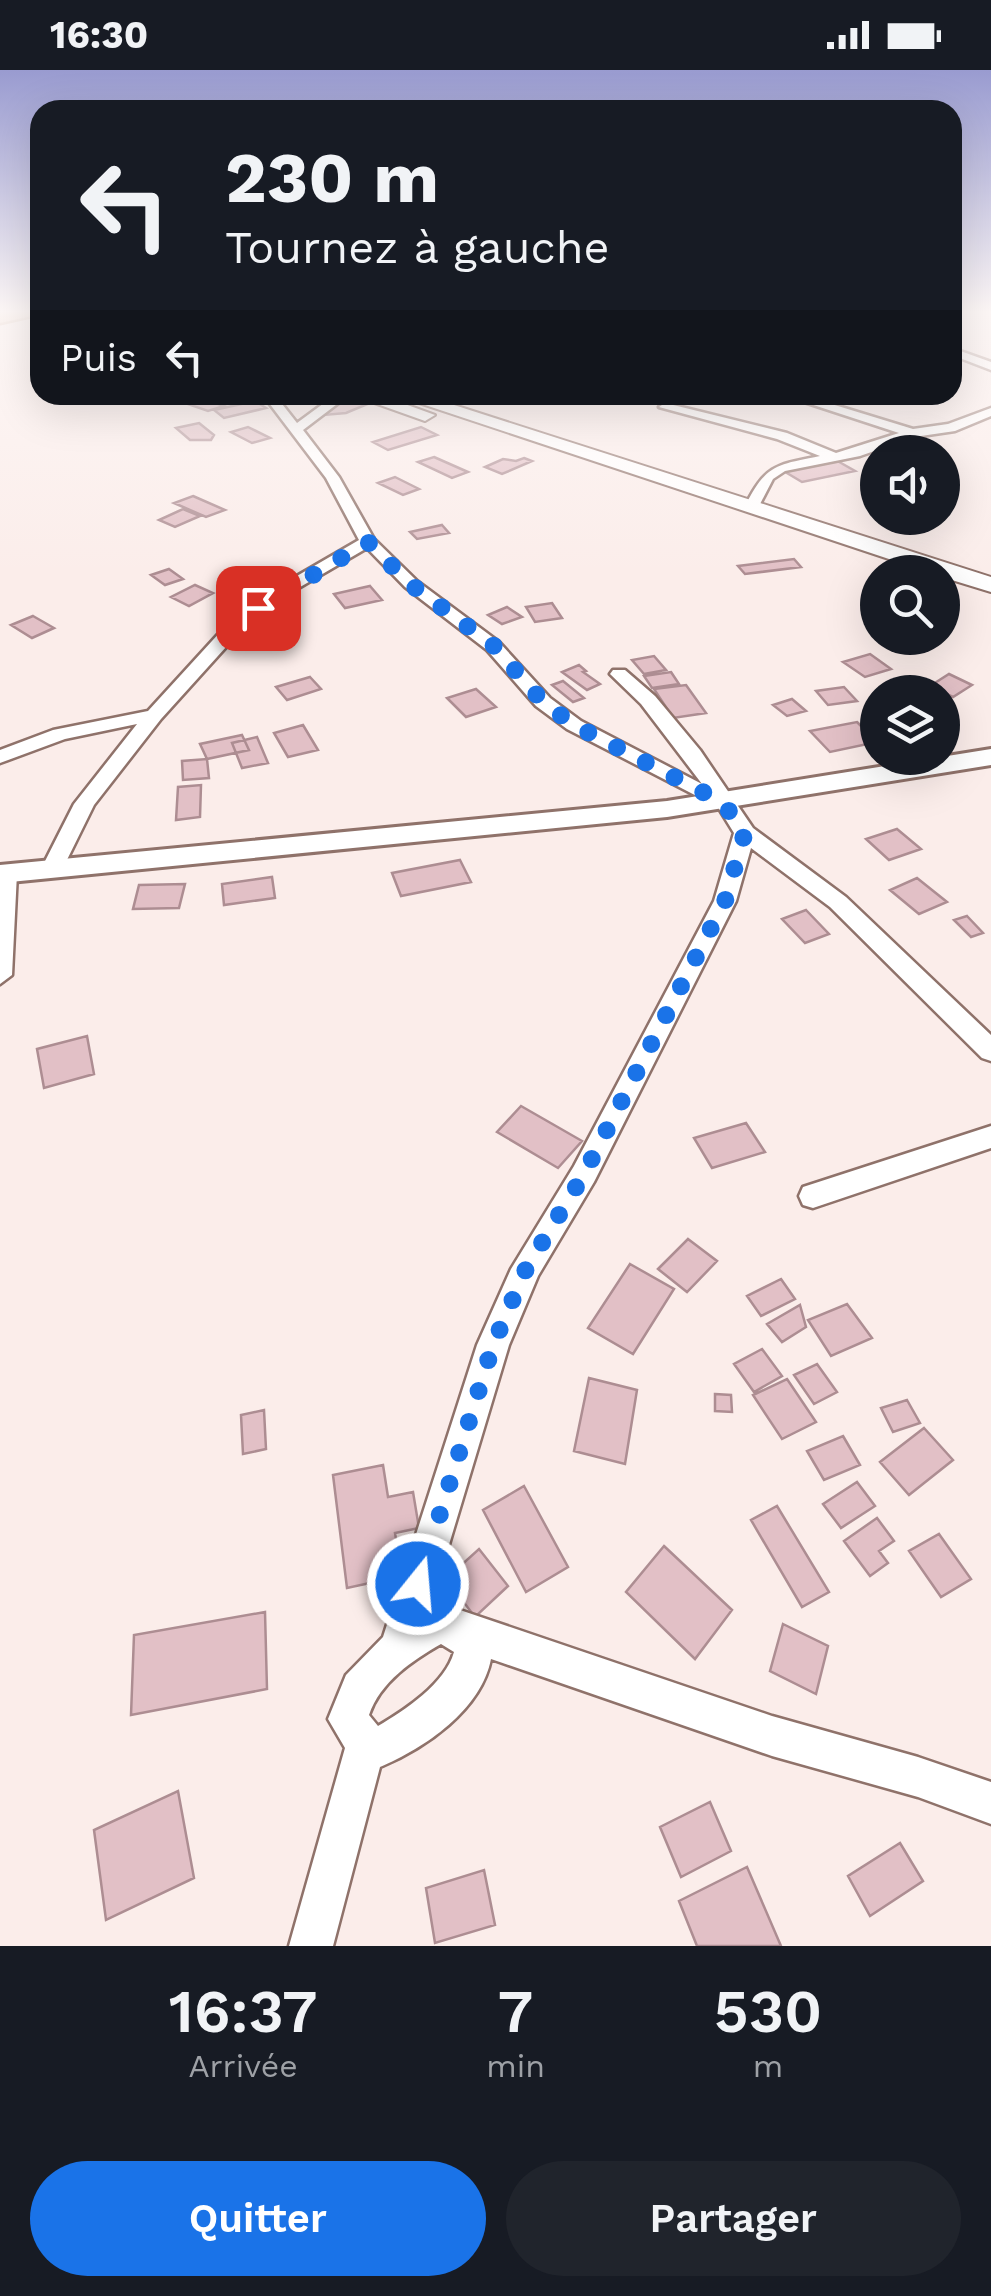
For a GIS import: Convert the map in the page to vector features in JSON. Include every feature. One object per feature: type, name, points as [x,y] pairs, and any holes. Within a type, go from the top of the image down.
[{"type":"main road","points":[[395,405],[752,506],[860,558]]},
{"type":"main road","points":[[433,405],[791,527],[991,585]]},
{"type":"main road","points":[[960,599],[991,610]]},
{"type":"street","points":[[276,405],[332,477],[368,542],[410,584],[494,646],[543,702],[574,725],[722,802]]},
{"type":"street","points":[[295,430],[329,405]]},
{"type":"street","points":[[821,405],[912,433]]},
{"type":"street","points":[[665,406],[782,436],[834,457]]},
{"type":"street","points":[[752,506],[774,472],[912,433],[950,428],[991,412]]},
{"type":"street","points":[[52,868],[84,804],[154,714],[239,622],[276,594],[368,542]]},
{"type":"street","points":[[619,674],[648,700],[693,754],[745,832],[838,902],[991,1050]]},
{"type":"street","points":[[0,756],[60,734],[154,714]]},
{"type":"street","points":[[0,975],[3,874],[722,802],[991,757]]},
{"type":"street","points":[[397,1652],[493,1345],[526,1269],[584,1174],[725,901],[745,832]]},
{"type":"street","points":[[814,1196],[991,1137]]},
{"type":"street","points":[[457,1628],[470,1642],[475,1657],[455,1690],[426,1720],[396,1740],[379,1748],[366,1744],[348,1719],[351,1702],[397,1652],[421,1633],[440,1626],[457,1628],[754,1730],[918,1776],[991,1803]]},
{"type":"street","points":[[311,1946],[366,1744]]},
{"type":"building","points":[[191,405],[224,406],[208,411]]},
{"type":"building","points":[[237,405],[266,408],[224,418],[214,410]]},
{"type":"building","points":[[336,405],[365,405],[346,413],[324,415]]},
{"type":"building","points":[[199,423],[214,435],[211,440],[190,440],[176,428]]},
{"type":"building","points":[[248,427],[270,438],[252,443],[231,432]]},
{"type":"building","points":[[421,427],[437,435],[388,450],[373,442]]},
{"type":"building","points":[[434,457],[468,472],[452,478],[418,462]]},
{"type":"building","points":[[503,459],[532,461],[502,474],[485,467]]},
{"type":"building","points":[[834,459],[855,471],[802,482],[782,470]]},
{"type":"building","points":[[395,477],[419,489],[403,495],[378,483]]},
{"type":"building","points":[[193,496],[225,510],[206,517],[174,503]]},
{"type":"building","points":[[183,509],[200,516],[175,527],[159,520]]},
{"type":"building","points":[[442,525],[449,533],[417,539],[410,532]]},
{"type":"building","points":[[794,559],[801,567],[745,574],[738,566]]},
{"type":"building","points":[[169,569],[183,579],[165,585],[151,575]]},
{"type":"building","points":[[195,585],[213,593],[189,606],[171,597]]},
{"type":"building","points":[[370,586],[382,600],[345,608],[334,594]]},
{"type":"building","points":[[552,603],[562,618],[535,622],[526,607]]},
{"type":"building","points":[[507,607],[522,617],[502,624],[488,615]]},
{"type":"building","points":[[33,616],[54,628],[32,638],[11,625]]},
{"type":"building","points":[[871,655],[891,669],[862,675],[843,662]]},
{"type":"building","points":[[654,656],[666,670],[644,674],[632,660]]},
{"type":"building","points":[[579,665],[600,684],[587,690],[562,672]]},
{"type":"building","points":[[671,672],[679,684],[652,688],[644,676]]},
{"type":"building","points":[[310,677],[321,689],[287,700],[276,687]]},
{"type":"building","points":[[960,679],[972,685],[960,693]]},
{"type":"building","points":[[563,681],[584,698],[573,702],[552,685]]},
{"type":"building","points":[[686,685],[706,713],[673,718],[654,689]]},
{"type":"building","points":[[844,687],[857,701],[828,705],[816,691]]},
{"type":"building","points":[[476,689],[496,707],[466,717],[447,698]]},
{"type":"building","points":[[792,699],[806,711],[787,716],[773,705]]},
{"type":"building","points":[[857,722],[860,746],[830,752],[810,731]]},
{"type":"building","points":[[303,725],[318,750],[288,757],[274,733]]},
{"type":"building","points":[[242,735],[249,750],[207,759],[200,744]]},
{"type":"building","points":[[257,737],[268,763],[242,768],[232,743]]},
{"type":"building","points":[[207,759],[209,778],[183,780],[182,761]]},
{"type":"building","points":[[201,785],[200,817],[176,820],[178,787]]},
{"type":"building","points":[[897,829],[921,849],[889,860],[866,839]]},
{"type":"building","points":[[460,860],[471,882],[401,896],[392,873]]},
{"type":"building","points":[[272,877],[275,898],[224,905],[222,884]]},
{"type":"building","points":[[917,878],[947,902],[919,914],[890,890]]},
{"type":"building","points":[[185,884],[179,908],[133,909],[139,885]]},
{"type":"building","points":[[806,910],[829,934],[805,943],[782,919]]},
{"type":"building","points":[[967,916],[983,933],[971,937],[954,920]]},
{"type":"building","points":[[87,1036],[94,1074],[44,1088],[37,1049]]},
{"type":"building","points":[[521,1106],[582,1141],[558,1168],[497,1132]]},
{"type":"building","points":[[746,1123],[765,1152],[712,1168],[694,1138]]},
{"type":"building","points":[[688,1239],[717,1261],[687,1292],[658,1269]]},
{"type":"building","points":[[630,1264],[674,1289],[633,1354],[588,1328]]},
{"type":"building","points":[[781,1279],[795,1299],[761,1316],[747,1296]]},
{"type":"building","points":[[847,1304],[872,1338],[831,1356],[808,1320]]},
{"type":"building","points":[[800,1305],[806,1327],[782,1342],[767,1324]]},
{"type":"building","points":[[762,1349],[782,1376],[754,1392],[734,1364]]},
{"type":"building","points":[[817,1364],[837,1392],[814,1404],[794,1375]]},
{"type":"building","points":[[589,1378],[637,1390],[625,1464],[574,1451]]},
{"type":"building","points":[[787,1379],[816,1422],[782,1439],[753,1395]]},
{"type":"building","points":[[715,1394],[731,1395],[732,1412],[715,1411]]},
{"type":"building","points":[[907,1400],[920,1423],[893,1432],[881,1408]]},
{"type":"building","points":[[264,1410],[266,1449],[243,1454],[241,1415]]},
{"type":"building","points":[[924,1428],[953,1460],[909,1495],[880,1462]]},
{"type":"building","points":[[843,1436],[860,1465],[824,1480],[807,1451]]},
{"type":"building","points":[[383,1465],[388,1497],[413,1492],[419,1528],[395,1533],[402,1576],[347,1588],[333,1475]]},
{"type":"building","points":[[857,1482],[875,1506],[841,1528],[823,1504]]},
{"type":"building","points":[[524,1486],[568,1567],[526,1592],[483,1510]]},
{"type":"building","points":[[777,1506],[829,1592],[802,1607],[751,1520]]},
{"type":"building","points":[[877,1518],[894,1541],[879,1551],[888,1563],[870,1576],[844,1541]]},
{"type":"building","points":[[939,1534],[971,1579],[941,1597],[909,1551]]},
{"type":"building","points":[[664,1546],[732,1610],[695,1659],[626,1592]]},
{"type":"building","points":[[479,1549],[508,1586],[475,1617],[446,1579]]},
{"type":"building","points":[[265,1612],[267,1689],[131,1715],[134,1635]]},
{"type":"building","points":[[783,1624],[828,1646],[816,1694],[770,1671]]},
{"type":"building","points":[[178,1791],[194,1878],[106,1920],[94,1830]]},
{"type":"building","points":[[710,1802],[731,1851],[681,1877],[660,1827]]},
{"type":"building","points":[[900,1843],[923,1881],[870,1916],[848,1876]]},
{"type":"building","points":[[747,1867],[781,1946],[697,1946],[679,1901]]},
{"type":"building","points":[[484,1870],[495,1925],[435,1943],[426,1888]]},
{"type":"route","points":[[258,608],[368,542],[410,584],[494,646],[543,702],[574,725],[722,802],[745,832],[725,901],[584,1174],[526,1269],[493,1345],[418,1584]]}]
